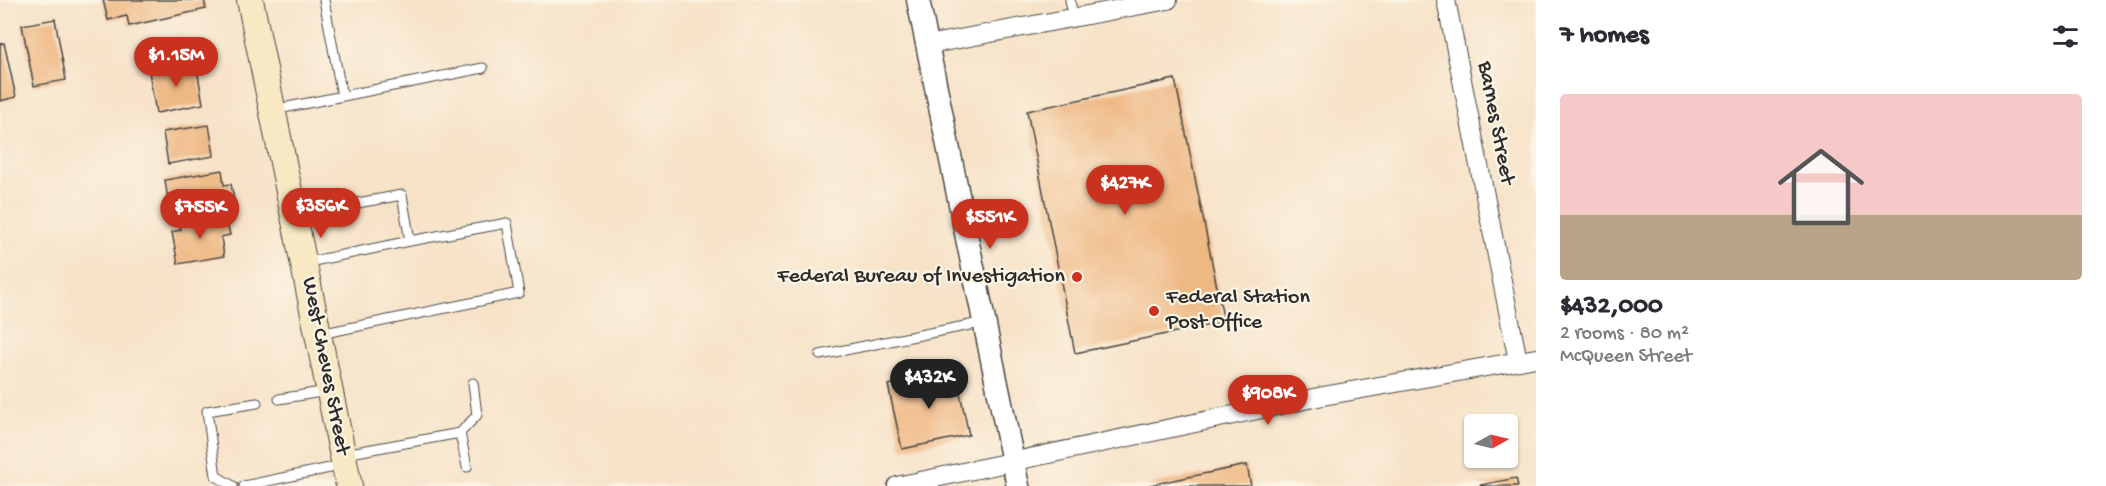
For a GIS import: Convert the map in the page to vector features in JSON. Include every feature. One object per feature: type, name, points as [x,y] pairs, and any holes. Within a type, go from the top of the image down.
[{"type":"main road","name":"West Cheves Street","points":[[250,0],[345,468]]},
{"type":"street","points":[[918,0],[1018,486]]},
{"type":"street","points":[[927,45],[1072,9],[1168,0]]},
{"type":"street","name":"Barnes Street","points":[[1446,0],[1527,360]]},
{"type":"street","points":[[897,486],[1323,396],[1527,360]]},
{"type":"lane","points":[[324,0],[342,96]]},
{"type":"lane","points":[[273,110],[483,68]]},
{"type":"lane","points":[[294,214],[402,195],[410,241]]},
{"type":"lane","points":[[304,263],[507,223],[519,293],[318,335]]},
{"type":"lane","points":[[820,355],[985,322]]},
{"type":"lane","points":[[244,486],[345,468],[460,432],[477,415],[473,383]]},
{"type":"lane","points":[[279,399],[329,390]]},
{"type":"lane","points":[[233,486],[216,476],[207,411],[256,403]]},
{"type":"lane","points":[[460,432],[467,467]]},
{"type":"building","points":[[103,0],[204,0],[206,9],[129,26],[127,16],[108,20]]},
{"type":"building","points":[[55,19],[66,80],[34,86],[22,25]]},
{"type":"building","points":[[4,43],[16,97],[0,101],[0,44]]},
{"type":"building","points":[[196,63],[203,104],[156,113],[149,71]]},
{"type":"building","points":[[1175,79],[1224,322],[1075,353],[1027,111]]},
{"type":"building","points":[[209,125],[214,156],[168,164],[163,132]]},
{"type":"building","points":[[222,170],[224,185],[231,184],[235,204],[170,214],[165,180]]},
{"type":"building","points":[[216,215],[218,224],[227,223],[230,235],[221,237],[224,256],[178,264],[172,232],[181,230],[179,222]]},
{"type":"building","points":[[955,370],[969,435],[902,449],[888,385]]},
{"type":"building","points":[[1247,465],[1251,486],[1149,486],[1149,485]]},
{"type":"building","points":[[1516,478],[1518,486],[1480,486],[1480,485]]},
{"type":"place","name":"Federal Bureau of Investigation","points":[[1077,277]]},
{"type":"place","name":"Federal Station Post Office","points":[[1154,311]]}]
